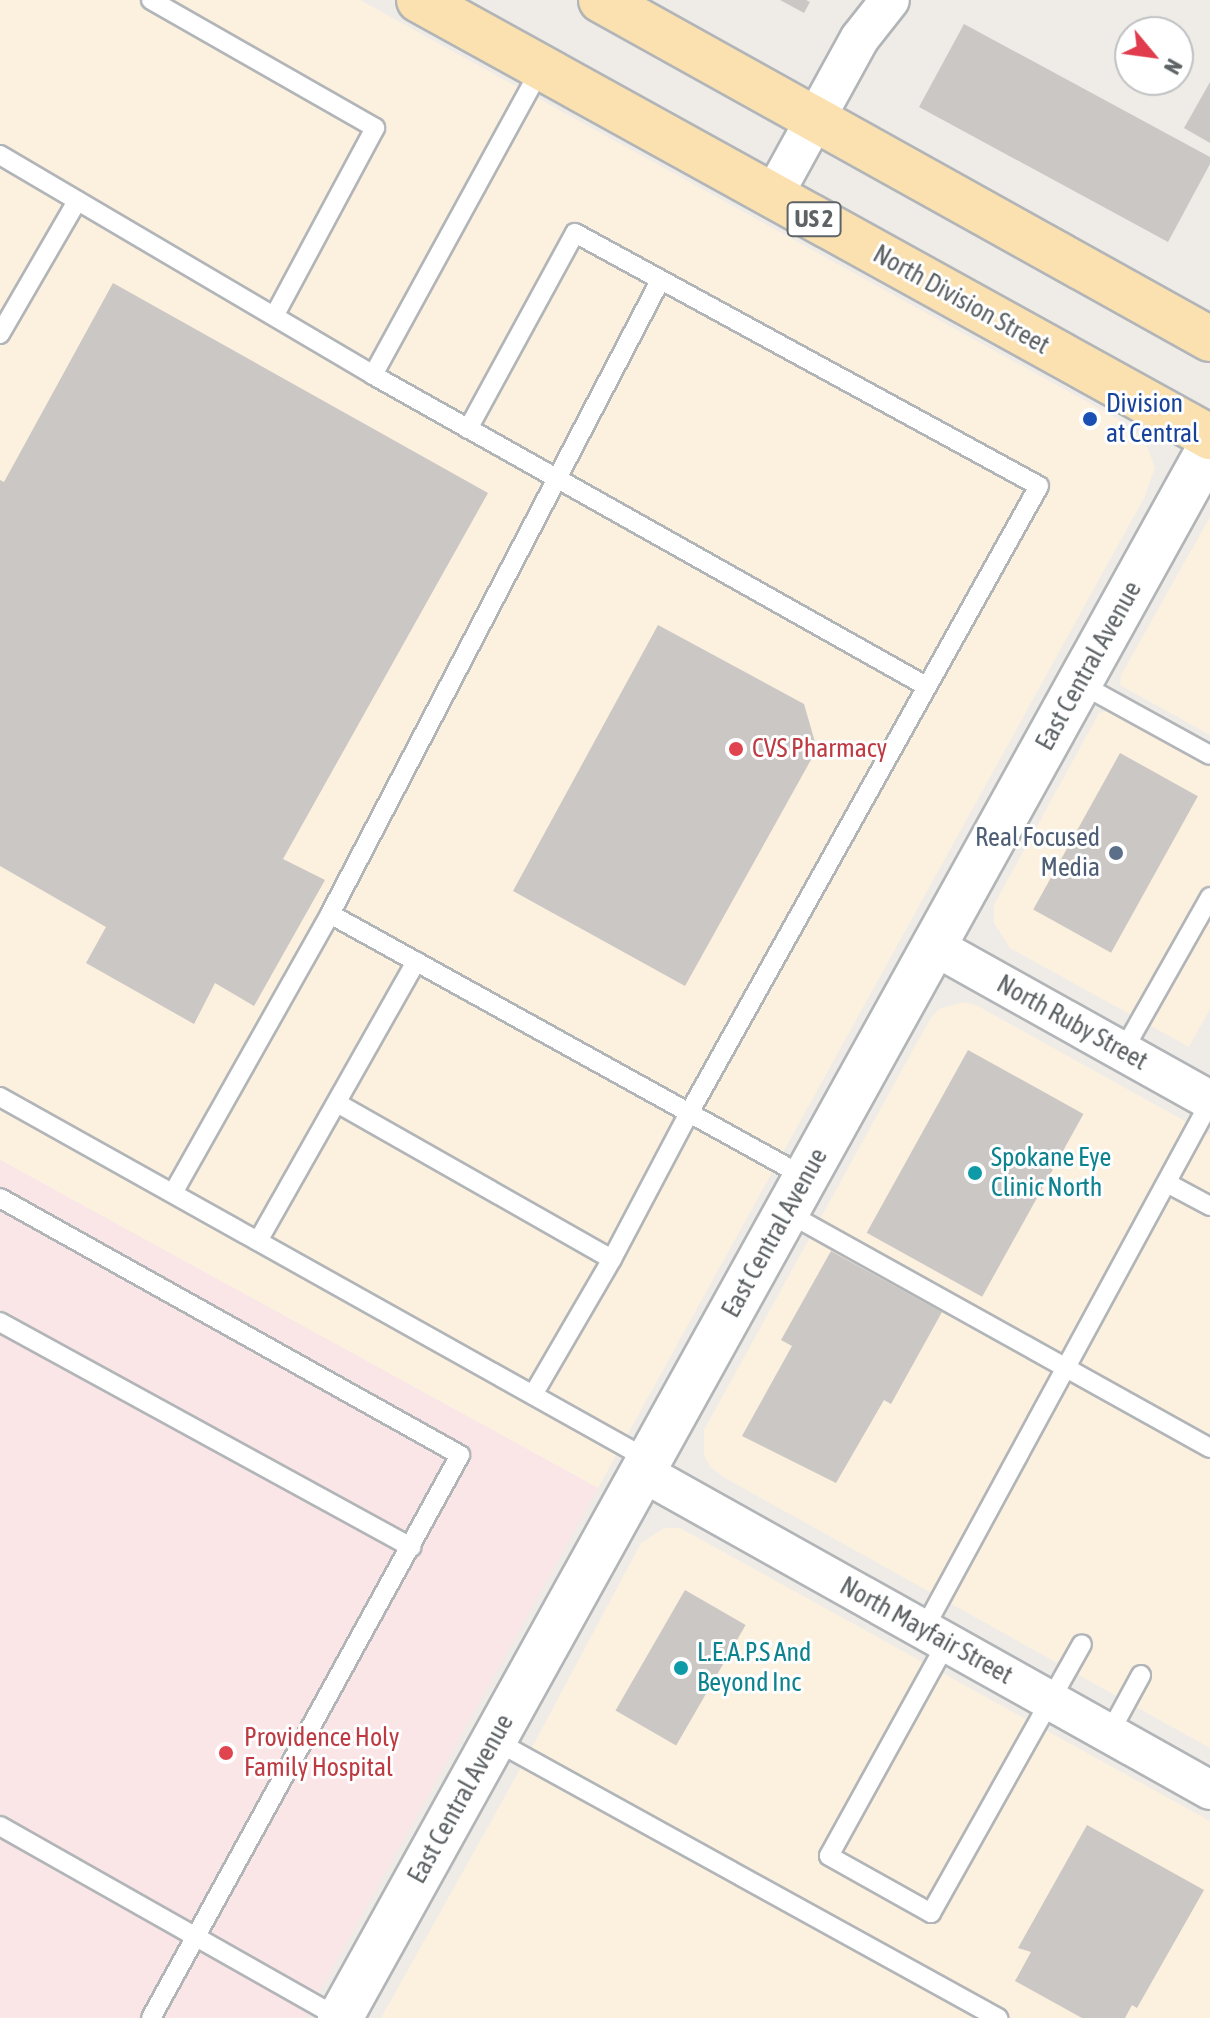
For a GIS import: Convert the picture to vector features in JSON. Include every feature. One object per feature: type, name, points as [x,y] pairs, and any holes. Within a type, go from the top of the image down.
[{"type":"main road","name":"North Division Street","points":[[419,0],[1210,437]]},
{"type":"main road","points":[[601,0],[1210,339]]},
{"type":"street","points":[[773,196],[860,38],[890,0]]},
{"type":"street","name":"East Central Avenue","points":[[340,2018],[1210,447]]},
{"type":"street","name":"North Ruby Street","points":[[934,946],[1210,1101]]},
{"type":"street","name":"North Mayfair Street","points":[[645,1466],[935,1636],[1210,1790]]},
{"type":"lane","points":[[151,0],[375,128],[274,316]]},
{"type":"lane","points":[[373,375],[541,68]]},
{"type":"lane","points":[[0,155],[373,375],[926,686]]},
{"type":"lane","points":[[0,334],[77,201]]},
{"type":"lane","points":[[468,429],[575,233],[1039,486],[689,1113],[612,1259],[533,1395]]},
{"type":"lane","points":[[173,1193],[330,914],[660,281]]},
{"type":"lane","points":[[1079,683],[1210,755]]},
{"type":"lane","points":[[1123,1051],[1210,897]]},
{"type":"lane","points":[[330,914],[689,1113],[796,1195],[1066,1368],[1210,1448]]},
{"type":"lane","points":[[258,1241],[416,962]]},
{"type":"lane","points":[[0,1097],[533,1395],[645,1466]]},
{"type":"lane","points":[[1082,1644],[931,1913],[829,1856],[1066,1368],[1210,1101]]},
{"type":"lane","points":[[337,1103],[612,1259]]},
{"type":"lane","points":[[1167,1183],[1210,1206]]},
{"type":"lane","points":[[0,1198],[460,1455],[151,2018]]},
{"type":"lane","points":[[0,1322],[411,1547]]},
{"type":"lane","points":[[1109,1734],[1141,1675]]},
{"type":"lane","points":[[494,1740],[998,2018]]},
{"type":"lane","points":[[0,1826],[340,2018]]},
{"type":"shaded area","points":[[0,0],[360,0],[1118,419],[1145,441],[1155,467],[1145,496],[598,1488],[0,1160]]},
{"type":"shaded area","points":[[1210,517],[1210,735],[1120,685],[1121,675]]},
{"type":"shaded area","points":[[1109,711],[1210,765],[1210,1009],[1189,1047],[1010,948],[994,923],[994,905],[1099,713]]},
{"type":"shaded area","points":[[964,1002],[976,1005],[1210,1135],[1210,1748],[725,1478],[710,1467],[704,1455],[704,1430],[930,1019],[939,1009]]},
{"type":"shaded area","name":"Providence Holy Family Hospital","points":[[0,1160],[598,1488],[305,2018],[0,2018]]},
{"type":"shaded area","points":[[664,1528],[680,1528],[1210,1821],[1210,2018],[381,2018],[522,1766],[641,1543]]},
{"type":"building","points":[[780,0],[806,0],[810,2],[804,13]]},
{"type":"building","points":[[964,24],[1210,157],[1210,164],[1168,242],[919,107]]},
{"type":"building","points":[[1210,82],[1210,143],[1184,128]]},
{"type":"building","points":[[113,283],[488,493],[283,859],[325,880],[254,1006],[215,983],[194,1024],[86,963],[106,927],[0,866],[0,480],[4,482]]},
{"type":"building","name":"CVS Pharmacy","points":[[658,625],[804,704],[817,749],[685,986],[513,891]]},
{"type":"building","name":"Real Focused Media","points":[[1120,753],[1198,796],[1111,953],[1033,910]]},
{"type":"building","name":"Spokane Eye Clinic North","points":[[968,1050],[1083,1114],[982,1297],[867,1233]]},
{"type":"building","points":[[831,1251],[942,1312],[891,1404],[884,1400],[836,1483],[742,1436],[792,1346],[781,1340]]},
{"type":"building","name":"L.E.A.P.S And Beyond Inc","points":[[685,1590],[746,1625],[676,1745],[616,1710]]},
{"type":"building","points":[[1087,1825],[1204,1890],[1137,2008],[1132,2005],[1125,2018],[1082,2018],[1015,1981],[1031,1952],[1018,1948]]},
{"type":"place","name":"Division at Central","points":[[1090,419]]},
{"type":"place","name":"CVS Pharmacy","points":[[736,749]]},
{"type":"place","name":"Real Focused Media","points":[[1116,853]]},
{"type":"place","name":"Spokane Eye Clinic North","points":[[975,1173]]},
{"type":"place","name":"L.E.A.P.S And Beyond Inc","points":[[681,1668]]},
{"type":"place","name":"Providence Holy Family Hospital","points":[[226,1753]]}]
